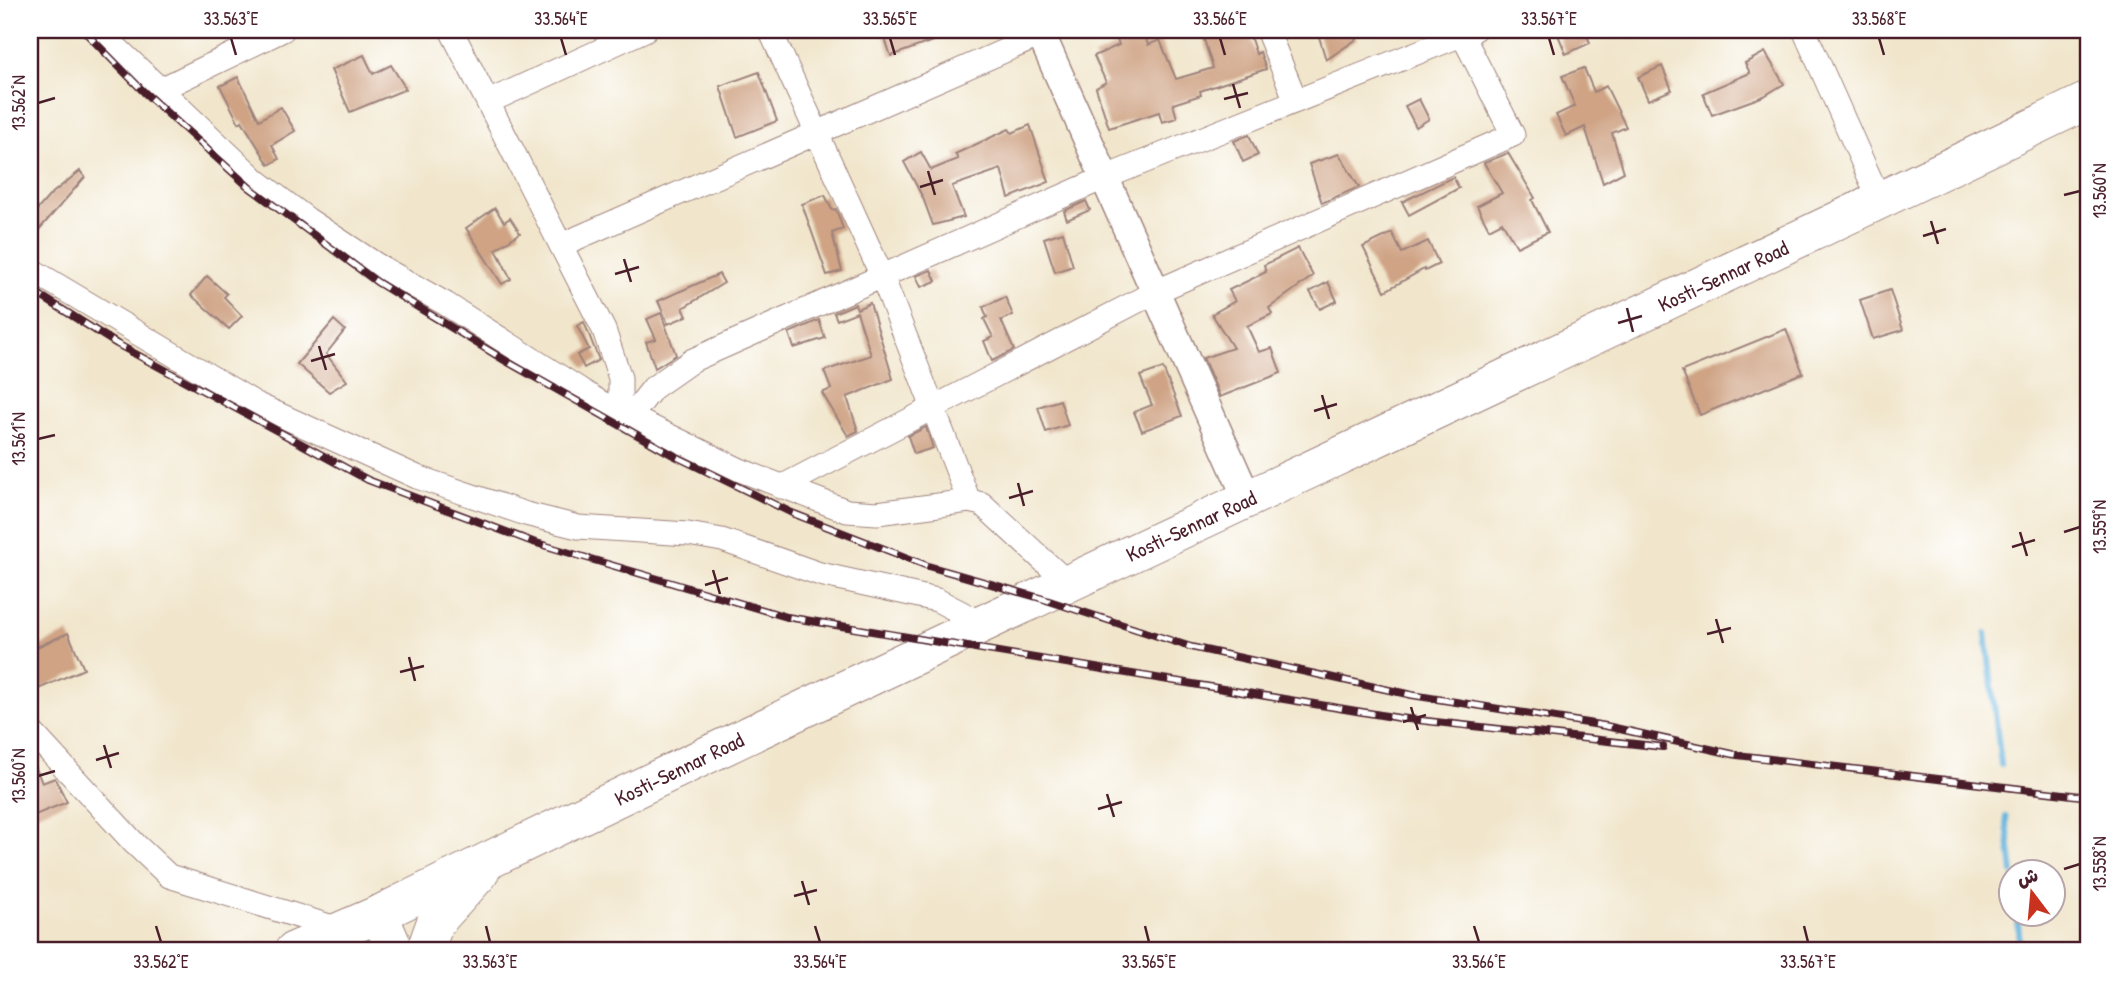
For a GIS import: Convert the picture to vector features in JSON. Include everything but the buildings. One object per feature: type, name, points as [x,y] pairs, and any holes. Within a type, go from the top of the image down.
[{"type":"highway","name":"Kosti-Sennar Road","points":[[293,951],[379,914],[983,624],[2089,100]]},
{"type":"highway","points":[[425,951],[436,923],[495,857]]},
{"type":"highway","points":[[379,914],[395,951]]},
{"type":"street","points":[[98,30],[257,181],[307,219],[575,389],[781,487],[847,511],[877,513],[969,501],[991,509],[1069,584]]},
{"type":"street","points":[[161,89],[283,30]]},
{"type":"street","points":[[451,30],[613,351],[626,414]]},
{"type":"street","points":[[488,102],[645,30]]},
{"type":"street","points":[[770,30],[882,276],[969,501]]},
{"type":"street","points":[[1267,30],[1296,101]]},
{"type":"street","points":[[1804,30],[1880,201]]},
{"type":"street","points":[[561,245],[1044,31],[1155,292],[1248,500]]},
{"type":"street","points":[[626,414],[653,388],[693,360],[1106,177],[1465,31],[1513,135],[1155,292],[781,487]]},
{"type":"street","points":[[30,270],[258,405],[417,477],[526,514],[578,527],[688,534],[732,543],[820,574],[937,600],[983,624]]},
{"type":"street","points":[[30,730],[135,844],[169,876],[342,930]]},
{"type":"waterway","points":[[1986,634],[2001,765]]},
{"type":"waterway","points":[[2006,817],[2011,858]]},
{"type":"waterway","points":[[2019,928],[2021,951]]},
{"type":"railway","points":[[83,30],[145,93],[249,187],[377,282],[506,361],[673,455],[792,513],[928,566],[1040,598],[1191,647],[1412,695],[1606,726],[1737,755],[2089,797]]},
{"type":"railway","points":[[30,289],[117,344],[368,480],[533,542],[787,617],[1399,718],[1663,747]]}]
